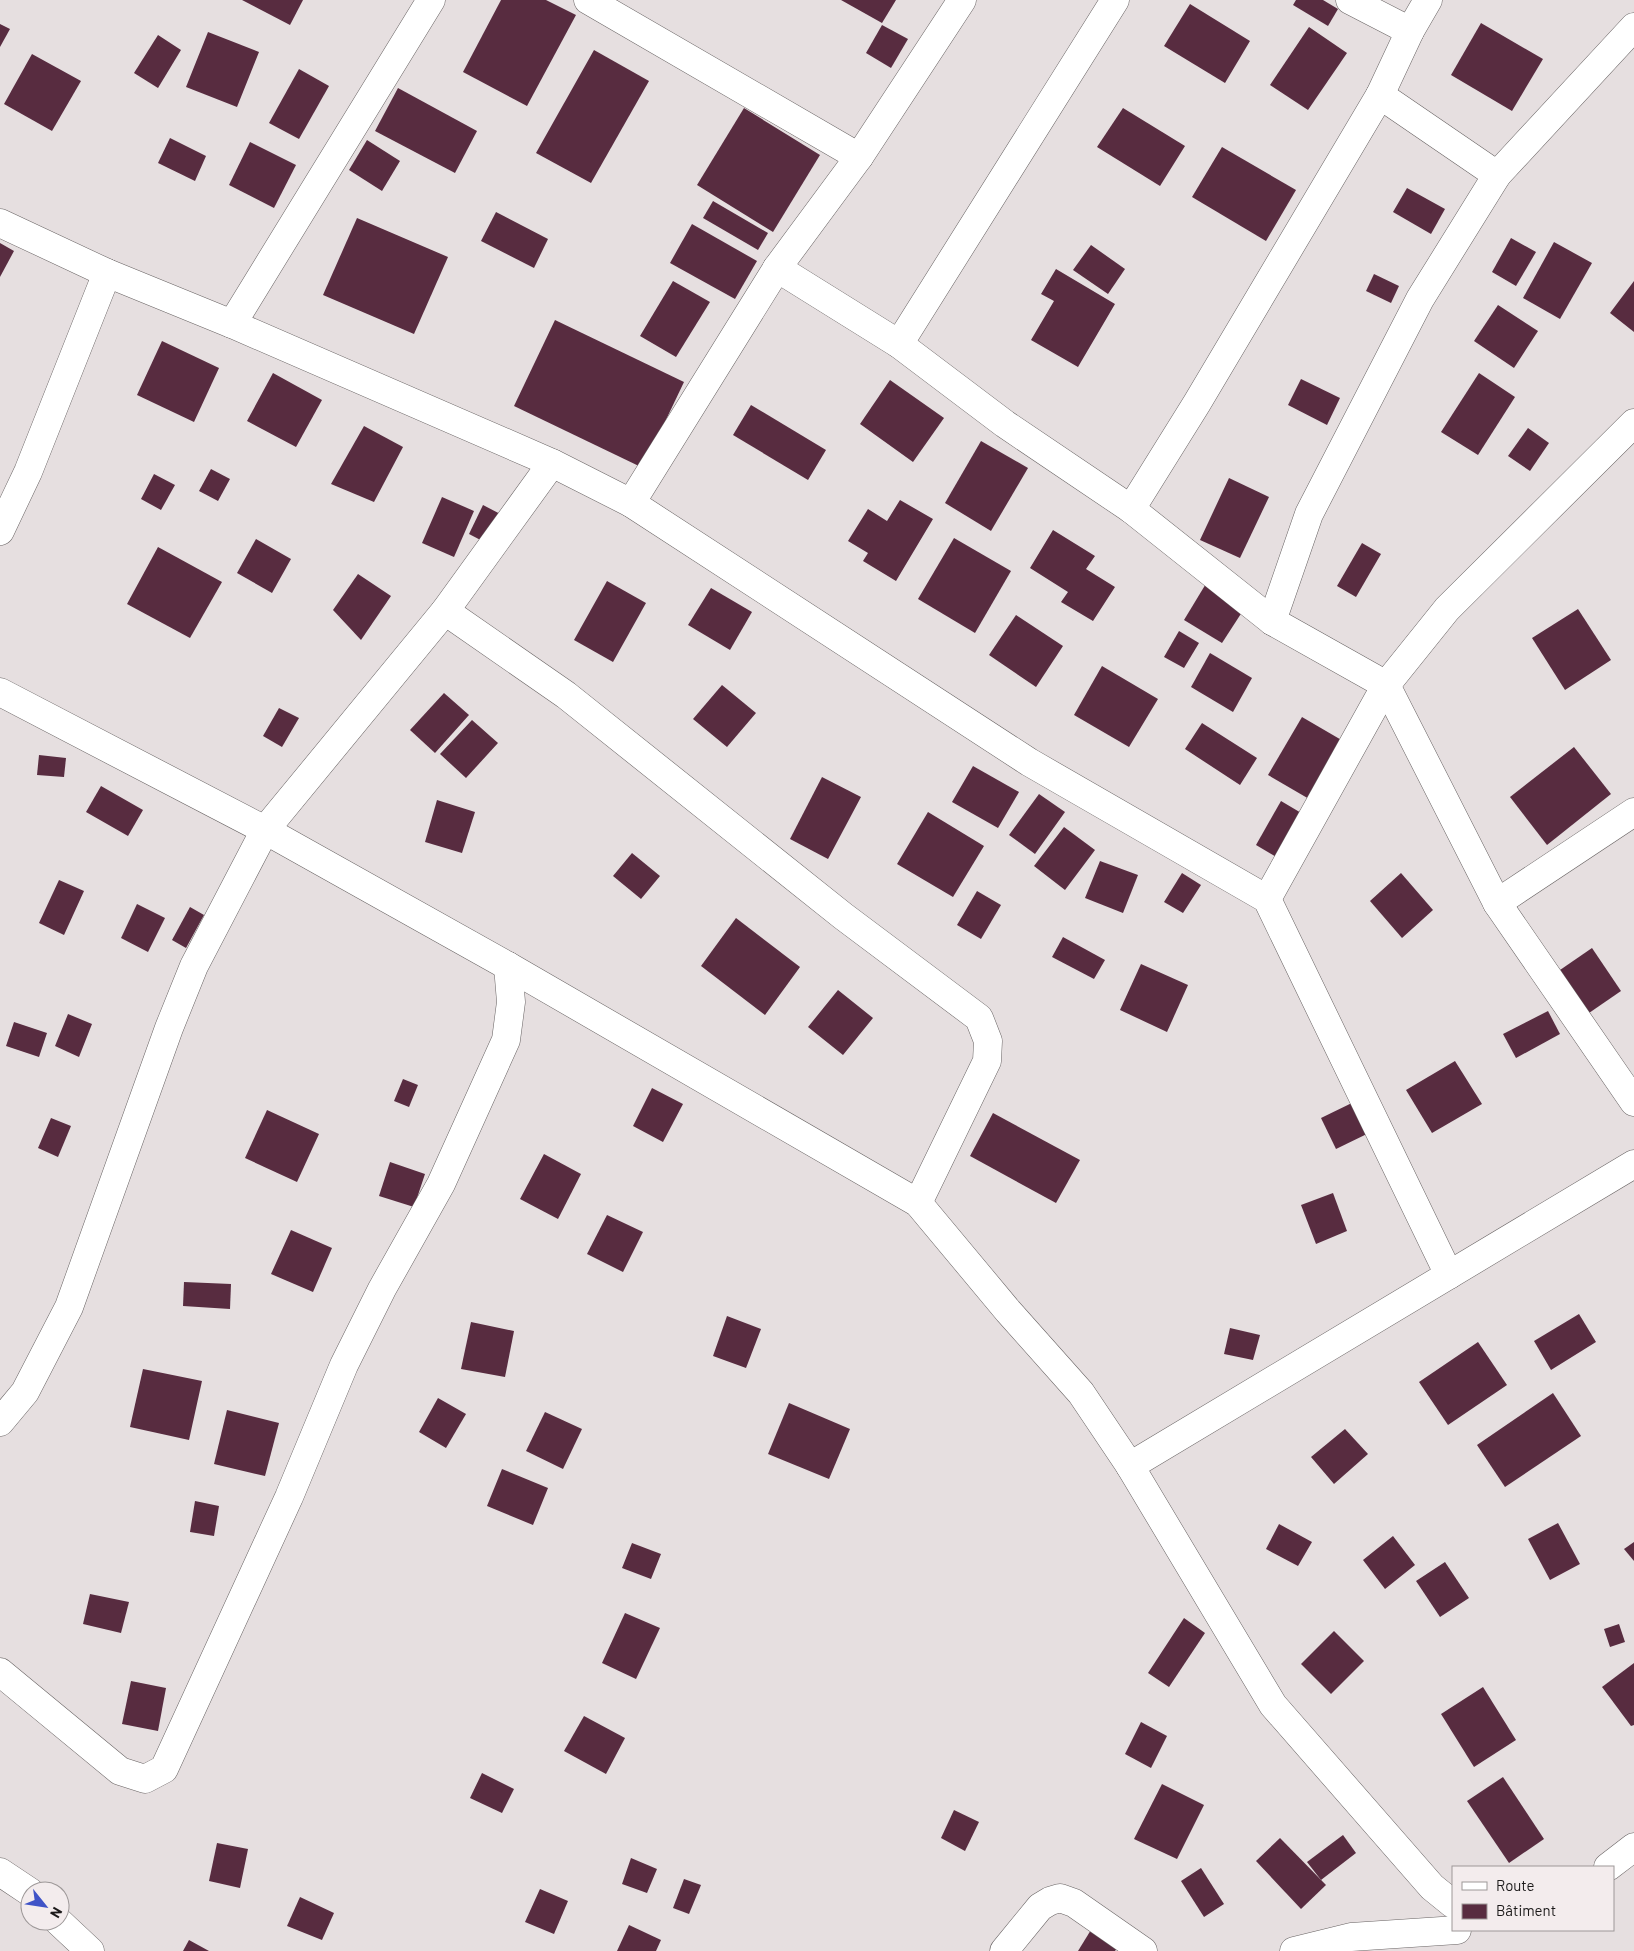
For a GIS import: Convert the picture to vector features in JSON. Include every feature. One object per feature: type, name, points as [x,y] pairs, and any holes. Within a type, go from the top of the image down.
[{"type":"street","points":[[232,324],[431,0]]},
{"type":"street","points":[[588,0],[859,157]]},
{"type":"street","points":[[632,503],[777,268],[859,157],[962,0]]},
{"type":"street","points":[[899,344],[1115,0]]},
{"type":"street","points":[[1350,0],[1410,31]]},
{"type":"street","points":[[1131,509],[1197,403],[1380,95],[1410,31],[1428,0]]},
{"type":"street","points":[[1272,621],[1309,514],[1420,299],[1497,175],[1634,27]]},
{"type":"street","points":[[1380,95],[1497,175]]},
{"type":"street","points":[[0,222],[107,273],[232,324],[552,463],[632,503],[1029,762],[1267,899],[1449,1275]]},
{"type":"street","points":[[777,268],[899,344],[1005,424],[1131,509],[1272,621],[1386,685],[1497,903],[1634,1102]]},
{"type":"street","points":[[0,532],[28,472],[107,273]]},
{"type":"street","points":[[1267,899],[1386,685],[1447,609],[1634,423]]},
{"type":"street","points":[[0,1422],[25,1392],[69,1307],[169,1028],[194,966],[265,830],[445,611],[552,463]]},
{"type":"street","points":[[445,611],[566,695],[842,916],[979,1018],[988,1041],[987,1062],[918,1203]]},
{"type":"street","points":[[0,692],[265,830],[508,966],[918,1203],[1008,1311],[1081,1393],[1130,1466],[1273,1705],[1432,1887],[1452,1903]]},
{"type":"street","points":[[1497,903],[1634,812]]},
{"type":"street","points":[[0,1672],[120,1770],[145,1779],[164,1769],[289,1497],[344,1365],[382,1289],[441,1184],[506,1040],[511,1002],[508,966]]},
{"type":"street","points":[[1130,1466],[1634,1164]]},
{"type":"street","points":[[1609,1866],[1634,1847]]},
{"type":"street","points":[[0,1872],[20,1885]]},
{"type":"street","points":[[1004,1951],[1040,1907],[1050,1900],[1060,1898],[1074,1902],[1143,1951]]},
{"type":"street","points":[[1294,1951],[1351,1937],[1452,1930]]},
{"type":"street","points":[[66,1931],[90,1951]]},
{"type":"building","points":[[242,0],[303,0],[290,25]]},
{"type":"building","points":[[501,0],[546,0],[576,15],[527,106],[463,72]]},
{"type":"building","points":[[841,0],[896,0],[882,23]]},
{"type":"building","points":[[1296,0],[1323,0],[1338,9],[1328,26],[1293,5]]},
{"type":"building","points":[[1190,4],[1250,41],[1225,83],[1164,46]]},
{"type":"building","points":[[1481,23],[1543,59],[1512,111],[1451,75]]},
{"type":"building","points":[[0,24],[10,29],[0,47]]},
{"type":"building","points":[[882,25],[908,39],[891,68],[866,53]]},
{"type":"building","points":[[1309,27],[1347,53],[1308,110],[1270,85]]},
{"type":"building","points":[[208,32],[259,52],[237,107],[186,87]]},
{"type":"building","points":[[158,35],[181,50],[158,88],[134,73]]},
{"type":"building","points":[[594,50],[649,81],[591,183],[536,153]]},
{"type":"building","points":[[32,54],[81,81],[52,131],[4,104]]},
{"type":"building","points":[[299,69],[329,86],[299,139],[269,123]]},
{"type":"building","points":[[398,88],[477,131],[455,173],[375,131]]},
{"type":"building","points":[[744,108],[820,155],[773,232],[697,185]]},
{"type":"building","points":[[1123,108],[1185,146],[1160,186],[1097,147]]},
{"type":"building","points":[[170,138],[206,156],[195,181],[158,163]]},
{"type":"building","points":[[367,140],[400,161],[382,191],[349,170]]},
{"type":"building","points":[[250,142],[296,165],[274,208],[229,185]]},
{"type":"building","points":[[1222,147],[1296,190],[1266,241],[1192,197]]},
{"type":"building","points":[[1407,188],[1445,209],[1431,234],[1393,212]]},
{"type":"building","points":[[713,201],[768,233],[758,250],[703,218]]},
{"type":"building","points":[[496,212],[548,239],[534,268],[481,241]]},
{"type":"building","points":[[357,218],[448,257],[414,334],[323,295]]},
{"type":"building","points":[[692,224],[757,261],[735,299],[670,263]]},
{"type":"building","points":[[1511,238],[1536,252],[1516,286],[1492,272]]},
{"type":"building","points":[[1554,242],[1592,263],[1560,319],[1523,298]]},
{"type":"building","points":[[0,243],[14,251],[0,277]]},
{"type":"building","points":[[1091,245],[1125,269],[1108,294],[1073,270]]},
{"type":"building","points":[[1056,269],[1115,304],[1078,367],[1031,340],[1054,301],[1041,294]]},
{"type":"building","points":[[1374,274],[1399,286],[1391,303],[1366,291]]},
{"type":"building","points":[[673,281],[710,302],[676,357],[640,336]]},
{"type":"building","points":[[1634,281],[1634,332],[1610,313]]},
{"type":"building","points":[[1498,305],[1538,331],[1514,368],[1474,341]]},
{"type":"building","points":[[555,320],[684,382],[643,468],[514,406]]},
{"type":"building","points":[[162,341],[219,368],[194,422],[137,395]]},
{"type":"building","points":[[273,373],[322,400],[296,447],[247,421]]},
{"type":"building","points":[[1479,373],[1515,397],[1478,455],[1441,432]]},
{"type":"building","points":[[1301,379],[1340,398],[1327,425],[1288,405]]},
{"type":"building","points":[[890,380],[944,418],[913,462],[860,424]]},
{"type":"building","points":[[751,405],[826,450],[808,480],[733,435]]},
{"type":"building","points":[[364,426],[403,447],[374,502],[331,484]]},
{"type":"building","points":[[1528,428],[1549,443],[1530,471],[1508,456]]},
{"type":"building","points":[[981,441],[1028,468],[991,531],[945,503]]},
{"type":"building","points":[[211,469],[230,479],[218,501],[199,491]]},
{"type":"building","points":[[154,474],[175,485],[161,510],[141,499]]},
{"type":"building","points":[[1229,478],[1269,497],[1240,558],[1200,540]]},
{"type":"building","points":[[442,497],[474,511],[454,557],[422,543]]},
{"type":"building","points":[[900,500],[933,519],[896,581],[863,561],[868,553],[848,541],[868,509],[887,521]]},
{"type":"building","points":[[483,505],[506,517],[492,546],[469,534]]},
{"type":"building","points":[[1053,530],[1095,556],[1086,569],[1115,587],[1093,621],[1061,602],[1068,592],[1030,568]]},
{"type":"building","points":[[954,538],[1011,571],[975,633],[918,599]]},
{"type":"building","points":[[256,539],[291,559],[272,593],[237,573]]},
{"type":"building","points":[[1362,543],[1381,554],[1356,597],[1337,586]]},
{"type":"building","points":[[158,547],[222,582],[190,638],[127,604]]},
{"type":"building","points":[[358,574],[391,596],[361,640],[333,610]]},
{"type":"building","points":[[607,581],[646,603],[613,662],[574,640]]},
{"type":"building","points":[[1207,582],[1246,606],[1222,643],[1184,620]]},
{"type":"building","points":[[711,588],[752,612],[730,650],[688,625]]},
{"type":"building","points":[[1578,609],[1611,660],[1565,690],[1532,638]]},
{"type":"building","points":[[1016,615],[1063,646],[1036,687],[989,655]]},
{"type":"building","points":[[1179,631],[1199,643],[1184,668],[1164,657]]},
{"type":"building","points":[[1210,653],[1252,678],[1233,712],[1191,687]]},
{"type":"building","points":[[1102,666],[1158,699],[1129,747],[1074,715]]},
{"type":"building","points":[[722,685],[756,713],[727,747],[693,719]]},
{"type":"building","points":[[444,693],[469,715],[435,753],[410,730]]},
{"type":"building","points":[[279,708],[299,718],[282,747],[263,736]]},
{"type":"building","points":[[1302,717],[1350,745],[1316,803],[1268,775]]},
{"type":"building","points":[[472,720],[498,743],[466,778],[440,754]]},
{"type":"building","points":[[1202,723],[1257,758],[1240,785],[1185,749]]},
{"type":"building","points":[[1574,747],[1611,794],[1547,845],[1510,797]]},
{"type":"building","points":[[39,755],[66,758],[64,777],[37,775]]},
{"type":"building","points":[[973,766],[1019,792],[998,828],[952,802]]},
{"type":"building","points":[[822,777],[861,797],[828,859],[790,839]]},
{"type":"building","points":[[101,786],[143,810],[128,836],[86,812]]},
{"type":"building","points":[[1039,794],[1065,812],[1035,854],[1009,835]]},
{"type":"building","points":[[437,800],[475,812],[462,853],[425,842]]},
{"type":"building","points":[[1281,801],[1308,817],[1283,861],[1256,845]]},
{"type":"building","points":[[928,812],[984,846],[953,897],[897,864]]},
{"type":"building","points":[[1064,827],[1095,850],[1065,890],[1034,866]]},
{"type":"building","points":[[632,853],[660,876],[641,899],[613,876]]},
{"type":"building","points":[[1100,861],[1138,875],[1123,913],[1085,898]]},
{"type":"building","points":[[1182,873],[1201,885],[1183,913],[1164,902]]},
{"type":"building","points":[[1401,873],[1433,910],[1402,938],[1370,901]]},
{"type":"building","points":[[59,880],[84,891],[64,935],[39,923]]},
{"type":"building","points":[[977,891],[1001,905],[981,939],[957,925]]},
{"type":"building","points":[[137,904],[165,918],[148,952],[121,938]]},
{"type":"building","points":[[190,907],[204,915],[186,948],[172,940]]},
{"type":"building","points":[[736,918],[800,967],[765,1015],[701,966]]},
{"type":"building","points":[[1063,937],[1105,960],[1094,979],[1052,957]]},
{"type":"building","points":[[1592,948],[1621,991],[1589,1013],[1560,970]]},
{"type":"building","points":[[1141,964],[1188,985],[1167,1032],[1120,1010]]},
{"type":"building","points":[[838,990],[873,1018],[843,1055],[808,1027]]},
{"type":"building","points":[[1548,1011],[1560,1034],[1516,1058],[1503,1034]]},
{"type":"building","points":[[68,1014],[92,1024],[79,1057],[55,1046]]},
{"type":"building","points":[[14,1022],[47,1033],[39,1057],[6,1046]]},
{"type":"building","points":[[1455,1061],[1482,1104],[1432,1133],[1406,1090]]},
{"type":"building","points":[[403,1079],[418,1085],[409,1107],[394,1101]]},
{"type":"building","points":[[652,1088],[683,1104],[663,1142],[633,1126]]},
{"type":"building","points":[[1358,1100],[1373,1131],[1336,1149],[1321,1118]]},
{"type":"building","points":[[267,1110],[319,1134],[297,1182],[245,1158]]},
{"type":"building","points":[[993,1113],[1080,1160],[1056,1203],[970,1156]]},
{"type":"building","points":[[51,1118],[71,1126],[58,1157],[38,1148]]},
{"type":"building","points":[[544,1154],[581,1174],[558,1219],[520,1199]]},
{"type":"building","points":[[390,1162],[425,1174],[414,1207],[379,1196]]},
{"type":"building","points":[[1333,1193],[1347,1231],[1316,1244],[1301,1205]]},
{"type":"building","points":[[607,1215],[643,1232],[623,1272],[587,1254]]},
{"type":"building","points":[[291,1230],[332,1248],[313,1292],[271,1274]]},
{"type":"building","points":[[184,1282],[231,1284],[230,1309],[183,1306]]},
{"type":"building","points":[[1579,1314],[1596,1342],[1551,1370],[1534,1341]]},
{"type":"building","points":[[727,1316],[761,1329],[746,1368],[713,1356]]},
{"type":"building","points":[[471,1322],[514,1331],[505,1377],[461,1369]]},
{"type":"building","points":[[1230,1328],[1260,1335],[1253,1360],[1224,1354]]},
{"type":"building","points":[[1478,1342],[1507,1385],[1448,1425],[1419,1382]]},
{"type":"building","points":[[143,1369],[202,1381],[189,1440],[130,1427]]},
{"type":"building","points":[[1553,1393],[1581,1436],[1505,1487],[1477,1445]]},
{"type":"building","points":[[438,1398],[466,1414],[446,1448],[419,1432]]},
{"type":"building","points":[[789,1403],[850,1429],[829,1479],[768,1454]]},
{"type":"building","points":[[227,1410],[279,1423],[265,1476],[214,1464]]},
{"type":"building","points":[[545,1412],[582,1429],[563,1469],[526,1451]]},
{"type":"building","points":[[1345,1429],[1368,1454],[1334,1484],[1311,1457]]},
{"type":"building","points":[[502,1469],[548,1488],[533,1525],[487,1506]]},
{"type":"building","points":[[195,1501],[219,1506],[214,1536],[190,1532]]},
{"type":"building","points":[[1558,1523],[1580,1564],[1550,1580],[1528,1539]]},
{"type":"building","points":[[1279,1524],[1312,1542],[1298,1566],[1266,1549]]},
{"type":"building","points":[[1393,1536],[1415,1565],[1385,1589],[1363,1560]]},
{"type":"building","points":[[1634,1542],[1634,1561],[1624,1549]]},
{"type":"building","points":[[632,1543],[661,1554],[651,1579],[622,1568]]},
{"type":"building","points":[[1445,1562],[1469,1598],[1440,1617],[1416,1581]]},
{"type":"building","points":[[90,1594],[129,1602],[121,1633],[83,1624]]},
{"type":"building","points":[[625,1613],[660,1628],[636,1679],[602,1663]]},
{"type":"building","points":[[1184,1618],[1205,1633],[1169,1687],[1148,1673]]},
{"type":"building","points":[[1619,1624],[1625,1642],[1610,1647],[1604,1629]]},
{"type":"building","points":[[1334,1631],[1364,1661],[1331,1694],[1301,1664]]},
{"type":"building","points":[[1634,1663],[1634,1725],[1631,1726],[1602,1687]]},
{"type":"building","points":[[131,1681],[166,1688],[158,1731],[122,1724]]},
{"type":"building","points":[[1483,1687],[1516,1740],[1474,1767],[1441,1714]]},
{"type":"building","points":[[584,1716],[625,1738],[606,1774],[564,1751]]},
{"type":"building","points":[[1141,1722],[1167,1736],[1151,1768],[1125,1754]]},
{"type":"building","points":[[482,1773],[514,1789],[502,1813],[470,1798]]},
{"type":"building","points":[[1503,1777],[1544,1839],[1509,1863],[1467,1801]]},
{"type":"building","points":[[1162,1784],[1204,1805],[1177,1859],[1134,1839]]},
{"type":"building","points":[[954,1810],[979,1822],[965,1851],[941,1838]]},
{"type":"building","points":[[1343,1835],[1356,1853],[1321,1880],[1307,1862]]},
{"type":"building","points":[[1280,1838],[1326,1885],[1301,1909],[1256,1861]]},
{"type":"building","points":[[217,1843],[248,1849],[240,1888],[209,1881]]},
{"type":"building","points":[[631,1858],[657,1869],[647,1893],[622,1884]]},
{"type":"building","points":[[1201,1868],[1224,1904],[1204,1917],[1181,1881]]},
{"type":"building","points":[[684,1879],[701,1885],[689,1914],[673,1908]]},
{"type":"building","points":[[540,1889],[568,1901],[554,1934],[525,1922]]},
{"type":"building","points":[[300,1897],[334,1913],[322,1940],[287,1926]]},
{"type":"building","points":[[629,1925],[661,1940],[656,1951],[617,1951]]},
{"type":"building","points":[[1094,1925],[1121,1942],[1115,1951],[1078,1951]]},
{"type":"building","points":[[189,1940],[209,1951],[183,1951]]}]
